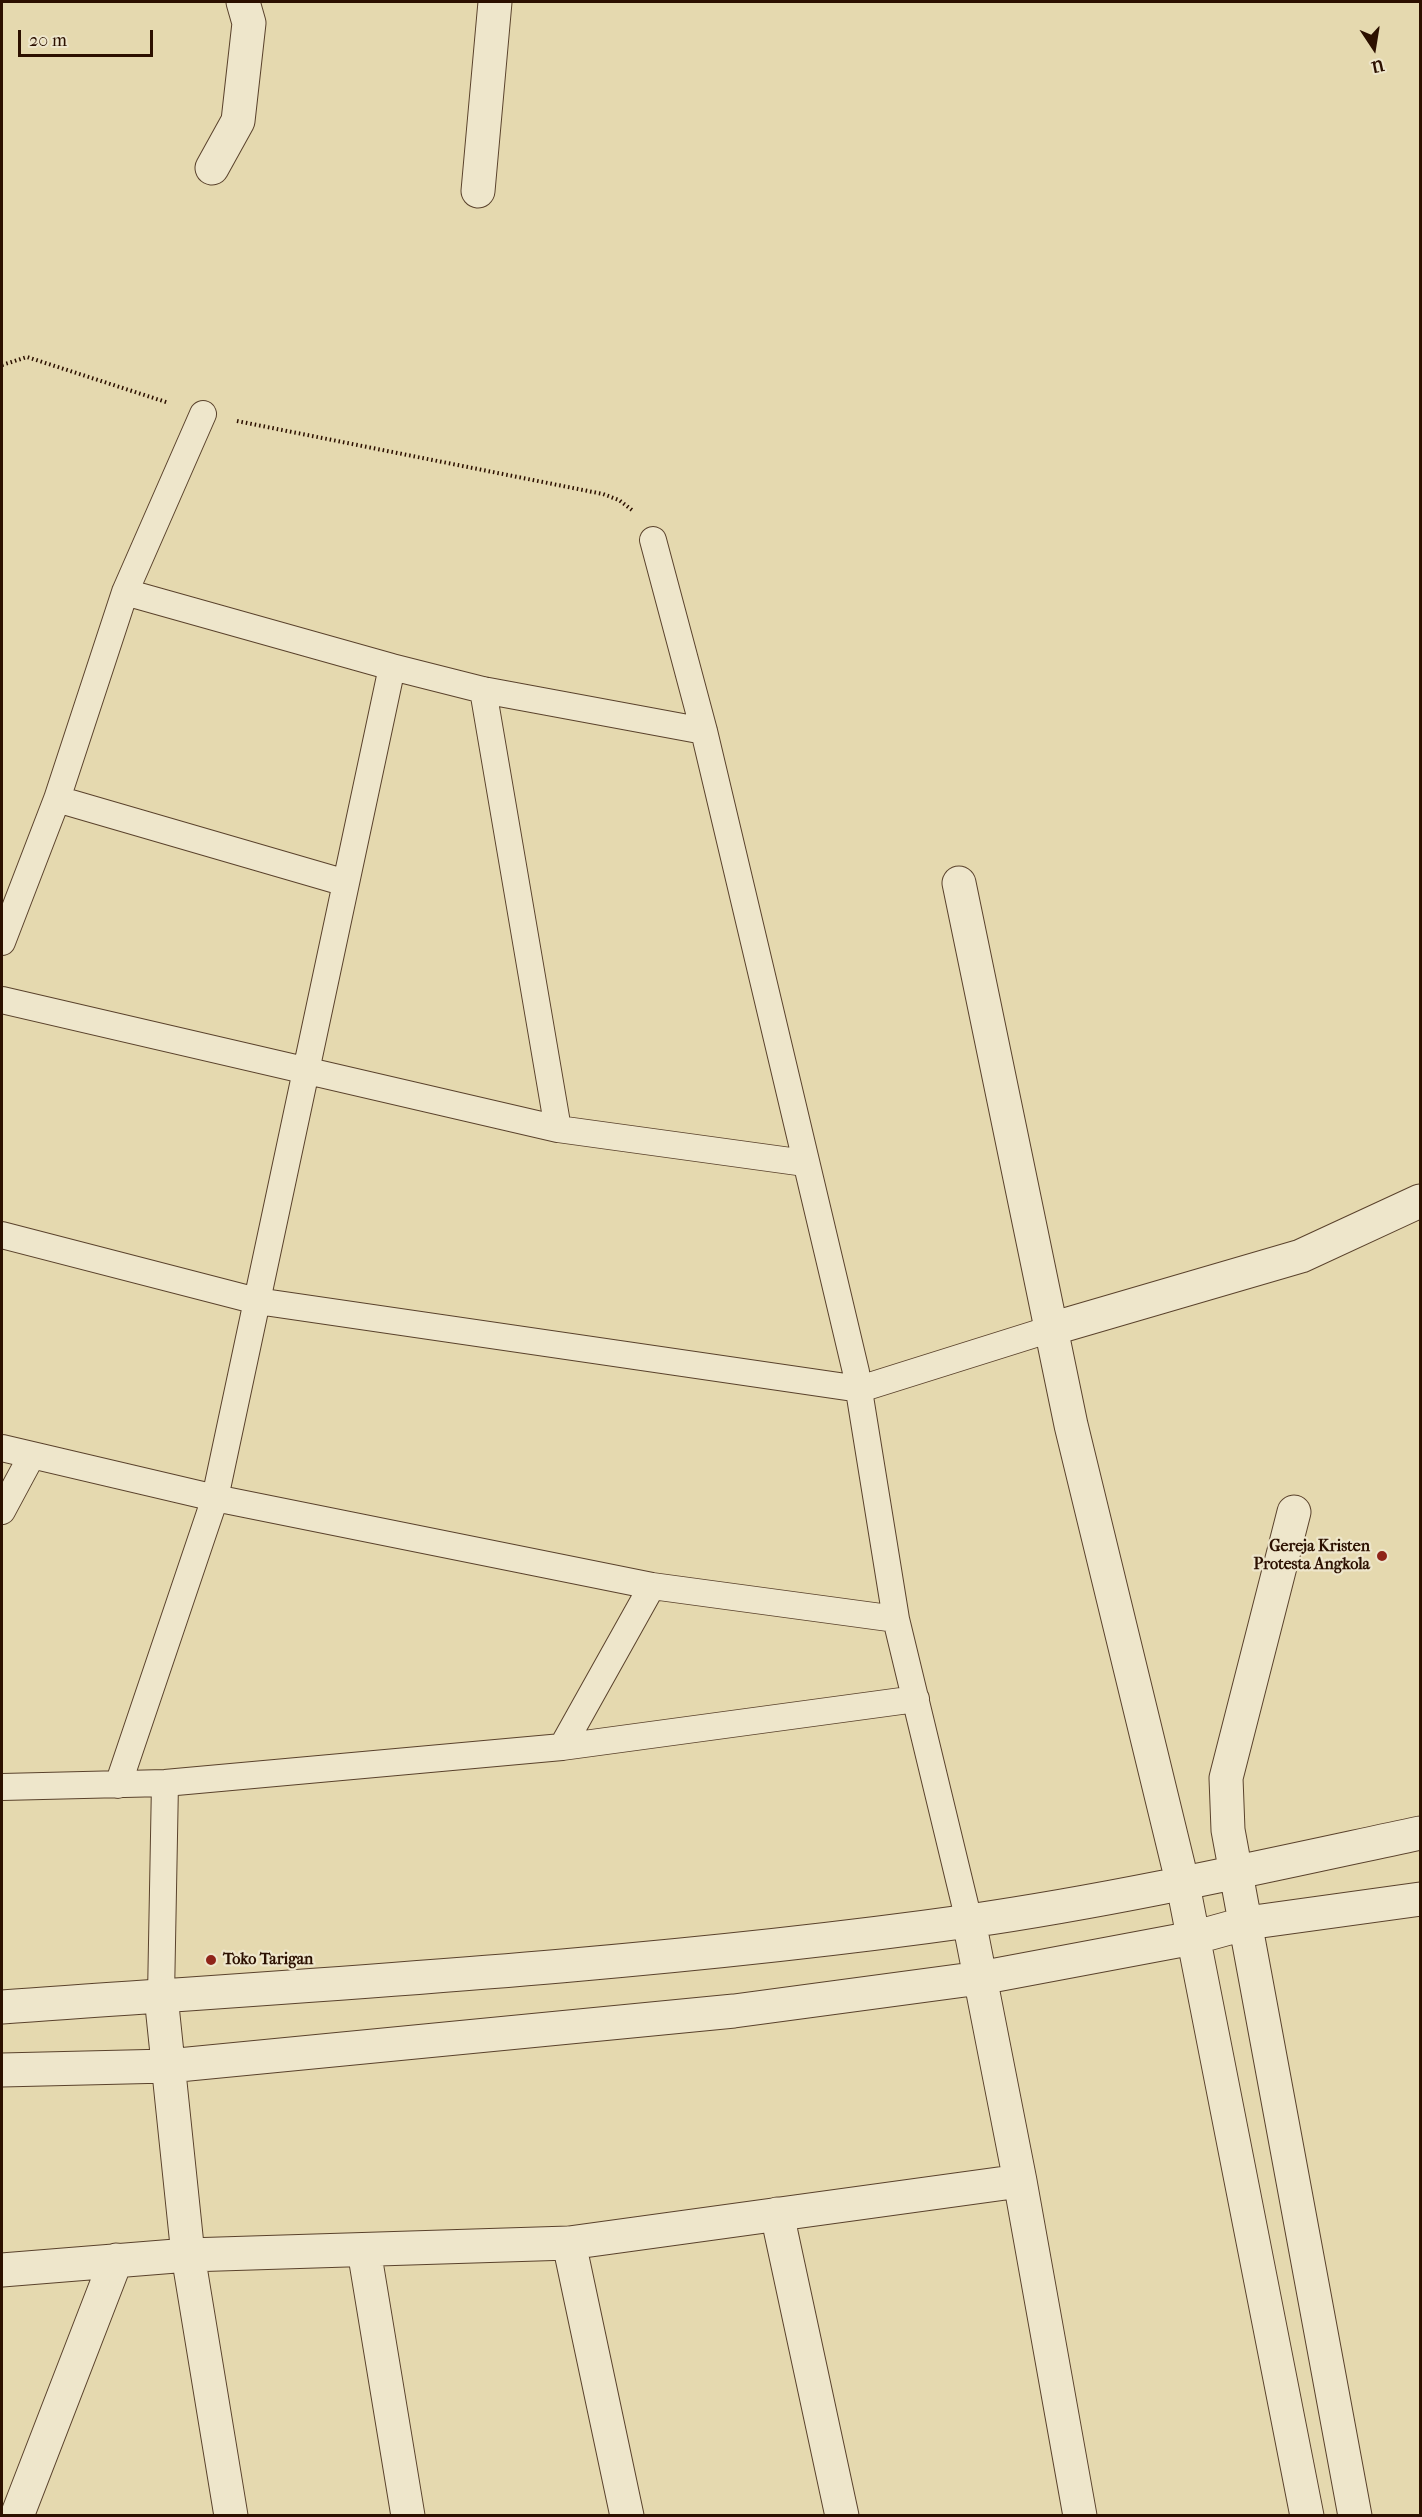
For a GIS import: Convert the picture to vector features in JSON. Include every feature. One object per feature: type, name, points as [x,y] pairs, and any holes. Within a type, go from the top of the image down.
[{"type":"street","points":[[212,168],[238,121],[249,23],[243,2]]},
{"type":"street","points":[[478,191],[495,2]]},
{"type":"street","points":[[959,883],[1071,1425],[1184,1885],[1307,2516]]},
{"type":"street","points":[[1052,1329],[1301,1256],[1420,1201]]},
{"type":"street","points":[[1294,1512],[1226,1778],[1228,1830],[1238,1873],[1355,2516]]},
{"type":"street","points":[[2,2007],[696,1955],[969,1921],[1184,1885],[1420,1833]]},
{"type":"street","points":[[2,2070],[168,2066],[734,2012],[980,1978],[1193,1938],[1247,1923],[1420,1899]]},
{"type":"street","points":[[969,1921],[1020,2181],[1080,2516]]},
{"type":"street","points":[[161,1996],[188,2255],[231,2516]]},
{"type":"street","points":[[2,2270],[188,2255],[569,2243],[1020,2181]]},
{"type":"street","points":[[777,2214],[842,2516]]},
{"type":"street","points":[[569,2243],[627,2516]]},
{"type":"street","points":[[364,2250],[408,2516]]},
{"type":"street","points":[[17,2516],[116,2260]]},
{"type":"lane","points":[[2,942],[57,799],[125,592],[203,414]]},
{"type":"lane","points":[[653,540],[704,731],[860,1389],[896,1618],[969,1921]]},
{"type":"lane","points":[[125,592],[392,667],[483,690],[704,731]]},
{"type":"lane","points":[[118,1785],[215,1498],[392,667]]},
{"type":"lane","points":[[483,690],[558,1129]]},
{"type":"lane","points":[[57,799],[346,884]]},
{"type":"lane","points":[[2,1000],[558,1129],[805,1163]]},
{"type":"lane","points":[[2,1235],[257,1301],[860,1389],[1052,1329]]},
{"type":"lane","points":[[2,1448],[31,1457],[215,1498],[652,1586],[896,1618]]},
{"type":"lane","points":[[2,1511],[31,1457]]},
{"type":"lane","points":[[562,1747],[652,1586]]},
{"type":"lane","points":[[2,1787],[165,1783],[562,1747],[916,1700]]},
{"type":"lane","points":[[161,1996],[165,1783]]},
{"type":"path","points":[[2,364],[27,357],[203,414],[603,494],[619,500],[631,510],[644,522],[653,540]]},
{"type":"place","name":"Gereja Kristen Protesta Angkola","points":[[1382,1556]]},
{"type":"place","name":"Toko Tarigan","points":[[211,1960]]}]
